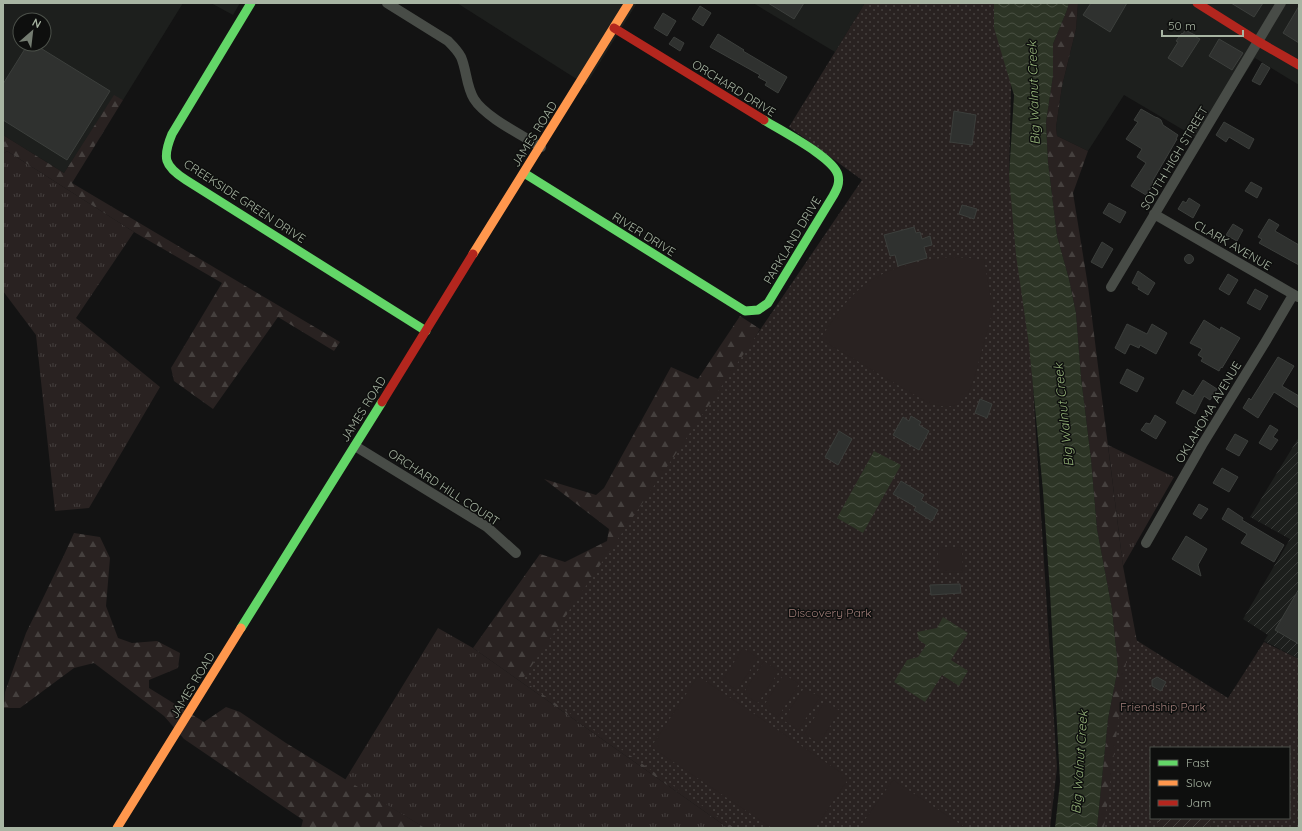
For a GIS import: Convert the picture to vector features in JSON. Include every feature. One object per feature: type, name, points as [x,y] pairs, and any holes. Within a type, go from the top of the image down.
[{"type":"street","name":"CREEKSIDE GREEN DRIVE","points":[[251,3],[172,134],[166,146],[165,155],[168,165],[175,173],[426,331]]},
{"type":"street","points":[[387,3],[448,41],[461,57],[468,86],[474,98],[481,107],[493,117],[541,147]]},
{"type":"street","name":"JAMES ROAD","points":[[117,828],[629,3]]},
{"type":"street","points":[[1197,3],[1299,65]]},
{"type":"street","name":"SOUTH HIGH STREET","points":[[1111,287],[1281,3]]},
{"type":"street","name":"ORCHARD DRIVE","points":[[614,28],[816,152],[832,163],[837,172]]},
{"type":"street","name":"PARKLAND DRIVE","points":[[752,312],[761,309],[768,302],[816,224],[835,192],[839,180],[837,172]]},
{"type":"street","name":"RIVER DRIVE","points":[[524,173],[740,308],[745,311],[752,312]]},
{"type":"street","name":"CLARK AVENUE","points":[[1154,214],[1296,296]]},
{"type":"street","name":"OKLAHOMA AVENUE","points":[[1146,543],[1202,445],[1266,341],[1296,296]]},
{"type":"street","name":"ORCHARD HILL COURT","points":[[355,446],[487,527],[516,554]]},
{"type":"shaded area","points":[[3,3],[183,3],[123,100],[114,96],[64,173],[3,135]]},
{"type":"shaded area","points":[[211,3],[240,3],[233,15]]},
{"type":"shaded area","points":[[457,3],[637,3],[586,85]]},
{"type":"shaded area","points":[[753,3],[865,3],[835,52]]},
{"type":"shaded area","points":[[1078,3],[1299,3],[1299,85],[1255,58],[1202,141],[1124,95],[1088,151],[1057,136],[1056,127],[1062,86],[1076,29]]},
{"type":"shaded area","points":[[1299,437],[1299,659],[1264,641],[1268,635],[1243,619],[1290,539],[1250,517]]},
{"type":"green space","name":"Discovery Park","points":[[865,3],[1013,3],[1009,176],[1023,228],[1057,768],[1050,828],[734,828],[522,680],[862,180],[789,127]]},
{"type":"green space","points":[[1069,3],[1078,3],[1076,29],[1062,86],[1056,127],[1057,136],[1088,151],[1073,193],[1088,286],[1123,566],[1143,674],[1127,828],[1097,828],[1108,719],[1118,668],[1112,609],[1097,529],[1091,459],[1081,377],[1076,313],[1069,279],[1057,236],[1048,162],[1046,122],[1053,76],[1053,44]]},
{"type":"green space","points":[[114,95],[123,100],[72,183],[340,342],[334,351],[278,317],[213,409],[174,381],[171,368],[222,283],[134,232],[7,151],[3,154],[3,135],[64,173]]},
{"type":"green space","points":[[7,151],[134,232],[76,318],[160,387],[89,508],[55,511],[36,335],[3,291],[3,154]]},
{"type":"green space","points":[[952,257],[984,260],[993,310],[974,379],[968,394],[958,404],[947,407],[930,404],[820,339],[850,298],[872,280],[882,274],[904,266],[928,260]]},
{"type":"green space","points":[[740,316],[760,329],[717,402],[760,828],[728,828],[473,648],[540,554],[565,562],[607,541],[609,529],[544,479],[596,495],[604,488],[671,367],[698,379]]},
{"type":"green space","points":[[1108,445],[1174,477],[1123,566]]},
{"type":"green space","points":[[74,533],[100,537],[110,558],[106,606],[118,638],[132,643],[157,641],[180,653],[178,668],[149,680],[149,688],[204,722],[226,707],[240,712],[286,743],[425,828],[301,828],[303,820],[184,739],[164,716],[94,663],[74,668],[20,708],[4,708],[5,692],[26,633]]},
{"type":"green space","points":[[962,547],[963,572],[939,573],[938,548]]},
{"type":"green space","points":[[438,628],[473,648],[728,828],[425,828],[345,780]]},
{"type":"green space","name":"Friendship Park","points":[[1136,640],[1228,698],[1264,642],[1299,659],[1299,828],[1104,828],[1128,648]]},
{"type":"green space","points":[[743,648],[758,658],[737,690],[722,681]]},
{"type":"green space","points":[[764,661],[779,671],[758,703],[743,694]]},
{"type":"green space","points":[[784,674],[799,684],[778,717],[763,707]]},
{"type":"green space","points":[[698,676],[849,778],[815,828],[772,828],[651,747]]},
{"type":"green space","points":[[804,688],[820,697],[798,730],[783,720]]},
{"type":"green space","points":[[825,701],[840,711],[819,743],[804,734]]},
{"type":"green space","points":[[893,780],[966,828],[859,828]]},
{"type":"green space","points":[[1159,819],[1213,819],[1210,828],[1156,828]]},
{"type":"water","name":"Big Walnut Creek","points":[[994,3],[1069,3],[1053,44],[1053,76],[1046,122],[1048,162],[1057,236],[1069,279],[1076,313],[1081,377],[1091,459],[1097,529],[1112,609],[1118,668],[1108,719],[1097,828],[1055,828],[1060,782],[1043,491],[1029,345],[1016,255],[1009,176],[1014,95],[994,28]]},
{"type":"water","points":[[874,451],[901,465],[863,533],[837,518]]},
{"type":"water","points":[[943,617],[968,633],[951,660],[968,671],[959,686],[942,675],[925,702],[894,682],[907,660],[918,657],[926,645],[919,640],[917,632],[937,628]]},
{"type":"building","points":[[768,3],[804,3],[794,19]]},
{"type":"building","points":[[1091,3],[1127,3],[1110,32],[1083,15]]},
{"type":"building","points":[[1231,3],[1263,3],[1254,17]]},
{"type":"building","points":[[700,6],[711,13],[703,26],[692,19]]},
{"type":"building","points":[[1299,6],[1299,43],[1283,33]]},
{"type":"building","points":[[663,13],[676,21],[667,36],[654,28]]},
{"type":"building","points":[[1185,30],[1200,39],[1182,67],[1168,58],[1178,42],[1176,41]]},
{"type":"building","points":[[718,34],[744,50],[743,51],[787,77],[778,93],[765,85],[767,82],[758,77],[760,75],[710,47]]},
{"type":"building","points":[[674,37],[684,43],[680,51],[669,44]]},
{"type":"building","points":[[1219,39],[1243,53],[1232,70],[1209,56]]},
{"type":"building","points":[[23,52],[47,52],[110,91],[67,160],[3,120],[3,84]]},
{"type":"building","points":[[1262,63],[1270,68],[1260,85],[1252,81]]},
{"type":"building","points":[[1141,109],[1161,120],[1163,125],[1178,135],[1152,182],[1154,183],[1146,195],[1131,186],[1146,163],[1137,157],[1142,149],[1126,139],[1138,122],[1134,120]]},
{"type":"building","points":[[954,111],[976,115],[972,145],[950,142]]},
{"type":"building","points":[[1224,122],[1254,139],[1249,149],[1229,137],[1226,142],[1216,135]]},
{"type":"building","points":[[1251,182],[1262,188],[1257,198],[1245,191]]},
{"type":"building","points":[[1189,198],[1200,205],[1193,218],[1178,209],[1183,201],[1186,203]]},
{"type":"building","points":[[1109,203],[1126,212],[1120,223],[1103,213]]},
{"type":"building","points":[[962,205],[977,209],[974,219],[959,214]]},
{"type":"building","points":[[1269,219],[1279,225],[1275,231],[1299,245],[1299,265],[1259,243],[1262,239],[1258,237]]},
{"type":"building","points":[[1233,224],[1243,230],[1237,241],[1226,235]]},
{"type":"building","points":[[914,227],[916,233],[920,232],[922,239],[930,236],[932,245],[924,247],[927,258],[898,266],[895,255],[890,256],[884,235]]},
{"type":"building","points":[[1102,242],[1113,249],[1102,268],[1091,262]]},
{"type":"building","points":[[1189,254],[1194,259],[1189,264],[1184,259]]},
{"type":"building","points":[[1138,271],[1155,283],[1148,295],[1132,283]]},
{"type":"building","points":[[1228,274],[1238,280],[1229,295],[1219,289]]},
{"type":"building","points":[[1255,289],[1268,296],[1260,310],[1247,303]]},
{"type":"building","points":[[1204,320],[1220,330],[1221,327],[1240,338],[1219,371],[1201,361],[1203,358],[1198,355],[1202,349],[1190,343]]},
{"type":"building","points":[[1127,324],[1147,334],[1152,324],[1167,333],[1156,354],[1140,345],[1139,348],[1130,344],[1125,354],[1115,348]]},
{"type":"building","points":[[1278,357],[1294,366],[1282,386],[1299,396],[1299,408],[1274,392],[1258,418],[1243,408],[1249,398],[1251,400]]},
{"type":"building","points":[[1127,369],[1144,378],[1137,392],[1120,383]]},
{"type":"building","points":[[1203,380],[1217,389],[1210,400],[1204,396],[1195,414],[1176,403],[1183,390],[1193,396]]},
{"type":"building","points":[[980,399],[992,404],[987,418],[975,413]]},
{"type":"building","points":[[1155,415],[1166,422],[1156,439],[1141,430],[1146,423],[1150,424]]},
{"type":"building","points":[[911,416],[921,422],[919,425],[929,431],[919,450],[893,435],[903,417],[909,421]]},
{"type":"building","points":[[1270,425],[1278,430],[1273,437],[1278,440],[1271,450],[1259,443]]},
{"type":"building","points":[[839,431],[852,439],[838,465],[825,457]]},
{"type":"building","points":[[1235,434],[1248,441],[1239,456],[1226,449]]},
{"type":"building","points":[[1222,468],[1238,477],[1229,492],[1213,483]]},
{"type":"building","points":[[901,481],[924,495],[921,500],[938,510],[932,521],[914,510],[916,507],[893,494]]},
{"type":"building","points":[[1199,504],[1208,509],[1201,519],[1193,514]]},
{"type":"building","points":[[1228,508],[1243,518],[1242,520],[1284,545],[1274,562],[1241,543],[1247,534],[1222,519]]},
{"type":"building","points":[[1186,536],[1207,549],[1198,565],[1201,576],[1172,559]]},
{"type":"building","points":[[960,584],[961,593],[931,595],[930,585]]},
{"type":"building","points":[[1299,589],[1299,644],[1275,630]]},
{"type":"building","points":[[1157,677],[1166,682],[1161,691],[1152,686],[1152,680]]},
{"type":"traffic: fast","points":[[251,3],[172,134],[166,155],[169,166],[186,180],[426,331]]},
{"type":"traffic: fast","points":[[524,173],[745,311],[758,310],[768,303],[833,196],[839,181],[838,175],[827,160],[806,145],[764,120]]},
{"type":"traffic: fast","points":[[241,628],[382,402]]},
{"type":"traffic: slow","points":[[473,254],[629,3]]},
{"type":"traffic: slow","points":[[117,828],[241,628]]},
{"type":"traffic: jam","points":[[1197,3],[1299,65]]},
{"type":"traffic: jam","points":[[614,28],[764,120]]},
{"type":"traffic: jam","points":[[382,402],[473,254]]}]
